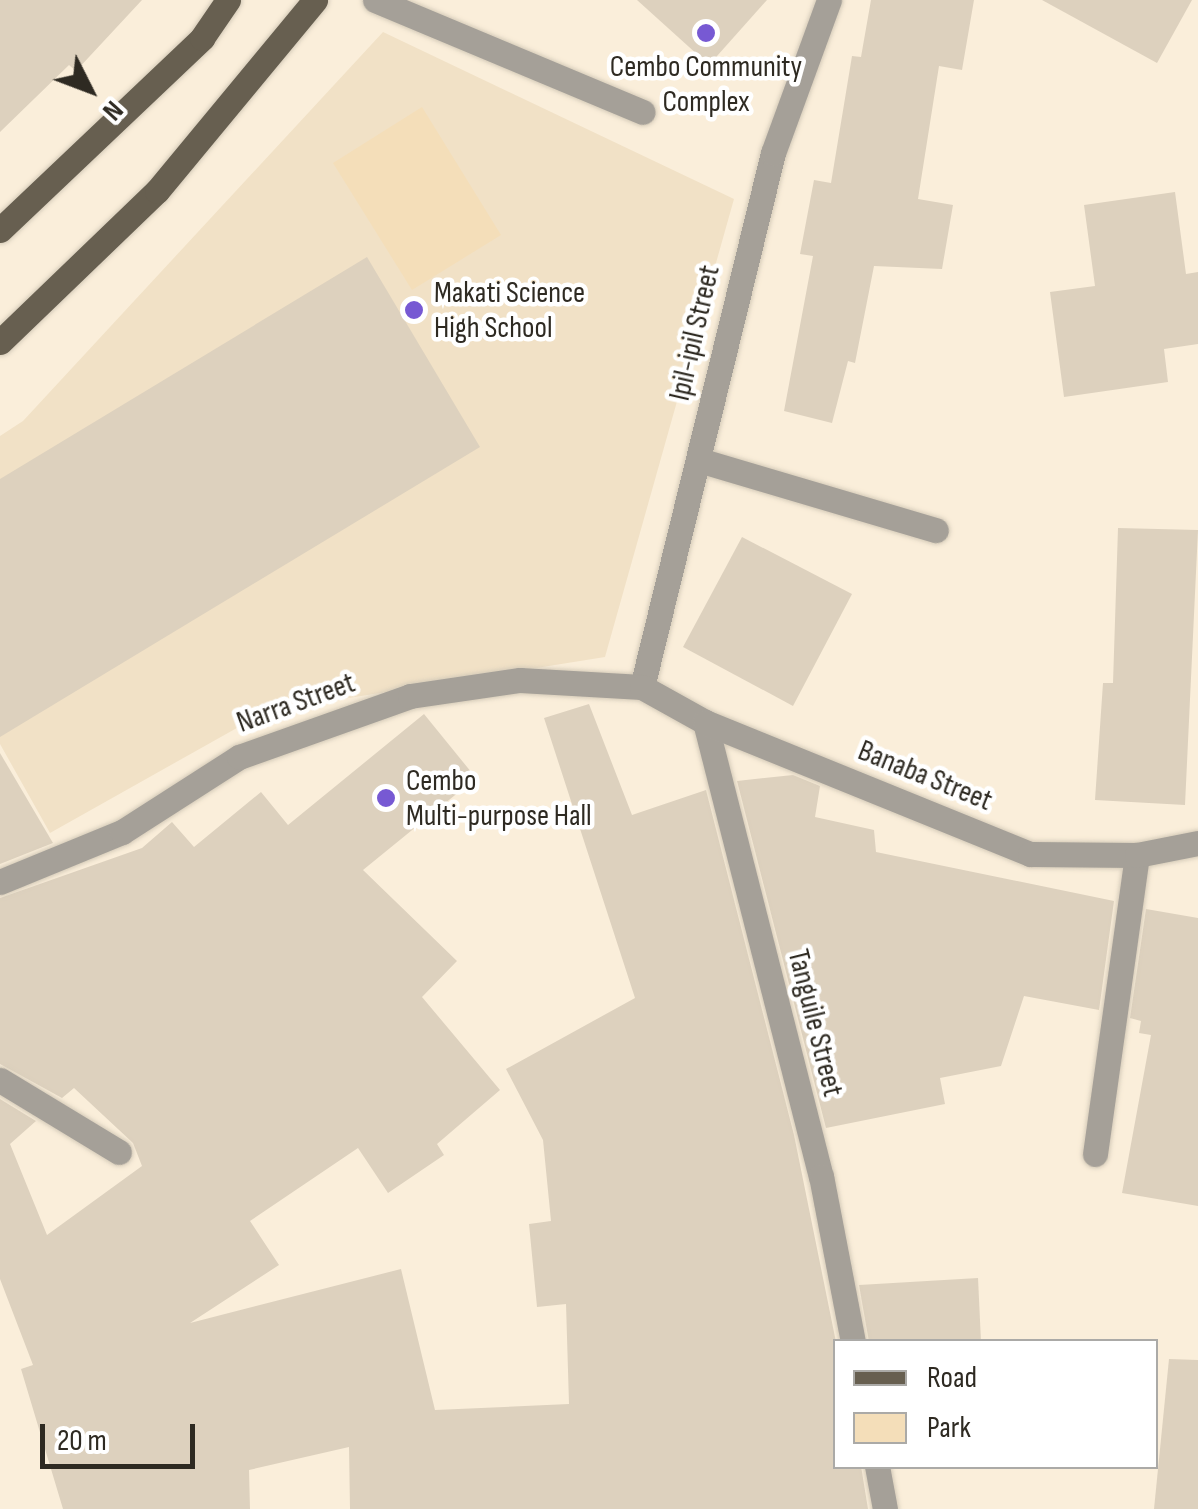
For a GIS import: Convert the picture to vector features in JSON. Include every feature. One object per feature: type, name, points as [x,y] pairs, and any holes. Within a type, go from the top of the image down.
[{"type":"main road","points":[[0,230],[202,38],[228,0]]},
{"type":"main road","points":[[0,342],[157,191],[316,0]]},
{"type":"street","points":[[375,0],[643,112]]},
{"type":"street","name":"Ipil-ipil Street","points":[[642,687],[773,152],[830,0]]},
{"type":"street","points":[[699,460],[936,530]]},
{"type":"street","name":"Narra Street","points":[[0,882],[122,832],[239,756],[410,696],[520,680],[642,687]]},
{"type":"street","name":"Banaba Street","points":[[642,687],[706,722],[1030,854],[1137,855],[1198,843]]},
{"type":"street","name":"Tanguile Street","points":[[706,722],[821,1176],[852,1339]]},
{"type":"street","points":[[1095,1154],[1137,855]]},
{"type":"street","points":[[0,1080],[119,1152]]},
{"type":"street","points":[[878,1469],[885,1509]]},
{"type":"shaded area","name":"Makati Science High School","points":[[383,32],[734,199],[605,657],[267,711],[50,833],[0,744],[0,436],[23,421]]},
{"type":"green space","points":[[422,107],[501,235],[412,290],[333,163]]},
{"type":"building","points":[[0,0],[142,0],[76,71],[69,65],[0,132]]},
{"type":"building","name":"Cembo Community Complex","points":[[637,0],[767,0],[709,65]]},
{"type":"building","points":[[871,0],[974,0],[962,70],[939,66],[918,199],[953,205],[942,269],[874,266],[855,363],[848,361],[832,423],[784,411],[813,256],[800,254],[814,180],[831,183],[852,56],[861,57]]},
{"type":"building","points":[[1042,0],[1192,0],[1157,63]]},
{"type":"building","points":[[1175,192],[1186,274],[1198,272],[1198,344],[1164,349],[1168,382],[1064,397],[1050,292],[1095,286],[1084,205]]},
{"type":"building","points":[[367,257],[480,447],[0,737],[0,479]]},
{"type":"building","points":[[1118,528],[1198,530],[1185,805],[1095,800],[1103,683],[1113,683]]},
{"type":"building","points":[[742,537],[852,594],[793,706],[683,647]]},
{"type":"building","points":[[589,704],[632,815],[706,790],[794,1135],[835,1339],[833,1469],[861,1469],[868,1509],[350,1509],[349,1447],[249,1470],[250,1509],[63,1509],[21,1369],[33,1365],[0,1279],[0,1099],[36,1121],[10,1144],[47,1235],[142,1166],[133,1143],[74,1088],[62,1098],[0,1064],[0,898],[142,848],[172,822],[194,847],[261,792],[288,825],[424,714],[476,778],[363,870],[457,961],[422,997],[500,1090],[437,1144],[444,1155],[388,1193],[358,1148],[250,1221],[279,1265],[190,1323],[401,1269],[435,1410],[569,1404],[566,1304],[537,1307],[529,1224],[551,1221],[543,1140],[506,1069],[635,998],[544,718]]},
{"type":"building","points":[[0,753],[53,843],[0,864]]},
{"type":"building","points":[[793,775],[820,786],[815,817],[874,830],[876,852],[1114,901],[1099,1010],[1024,996],[1001,1066],[940,1078],[945,1104],[826,1128],[737,781]]},
{"type":"building","points":[[1146,909],[1198,918],[1198,1206],[1122,1193],[1151,1035],[1139,1033],[1141,1021],[1130,1018]]},
{"type":"building","points":[[978,1278],[981,1339],[868,1339],[859,1285]]},
{"type":"building","points":[[1169,1359],[1198,1360],[1198,1509],[1154,1509]]},
{"type":"place","name":"Cembo Community Complex","points":[[706,33]]},
{"type":"place","name":"Makati Science High School","points":[[414,310]]},
{"type":"place","name":"Cembo Multi-purpose Hall","points":[[386,798]]}]
